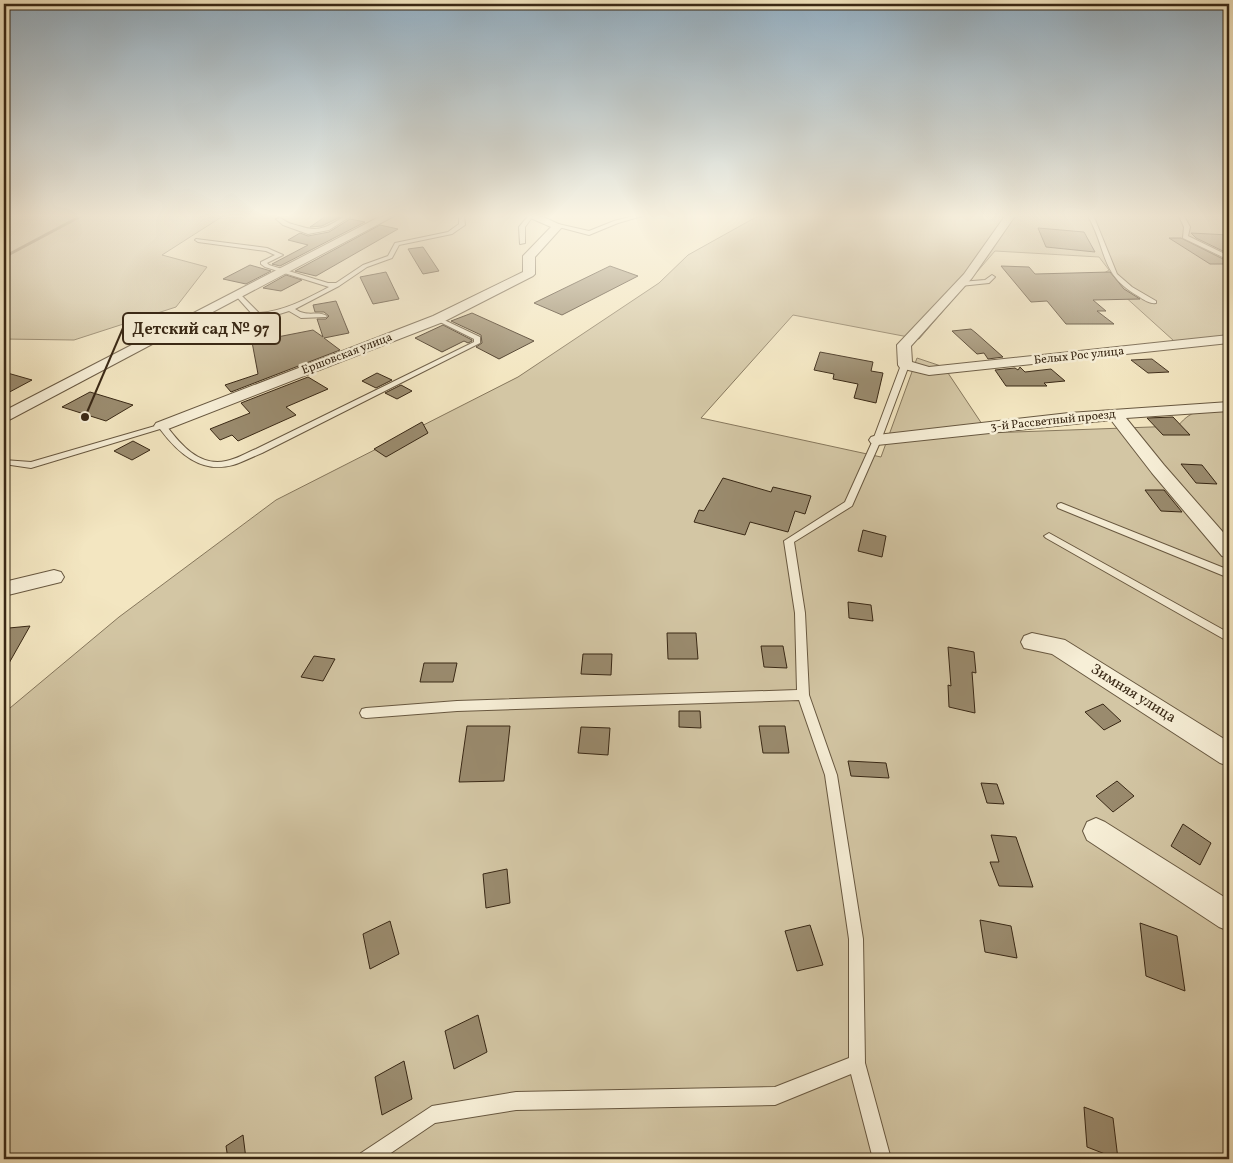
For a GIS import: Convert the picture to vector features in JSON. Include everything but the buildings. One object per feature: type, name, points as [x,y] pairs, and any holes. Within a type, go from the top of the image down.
[{"type":"street","name":"Ершовская улица","points":[[162,426],[438,319],[528,274],[528,270]]},
{"type":"street","points":[[905,365],[904,345],[960,284],[970,270]]},
{"type":"street","points":[[4,417],[284,271]]},
{"type":"street","name":"Белых Рос улица","points":[[905,365],[929,371],[1229,339]]},
{"type":"street","name":"3-й Рассветный проезд","points":[[877,440],[1115,414],[1229,406]]},
{"type":"street","points":[[1115,414],[1158,469],[1229,551]]},
{"type":"street","points":[[4,589],[54,577]]},
{"type":"street","name":"Зимняя улица","points":[[1032,642],[1057,646],[1229,755]]},
{"type":"street","points":[[1096,831],[1229,916]]},
{"type":"lane","points":[[195,318],[232,325],[248,322],[258,315],[273,314],[290,309],[337,285],[359,270]]},
{"type":"lane","points":[[1111,270],[1139,295],[1154,302]]},
{"type":"lane","points":[[284,271],[328,285],[337,285]]},
{"type":"lane","points":[[960,284],[987,282],[992,277]]},
{"type":"lane","points":[[238,295],[258,315]]},
{"type":"lane","points":[[290,309],[300,316],[324,316]]},
{"type":"lane","points":[[4,462],[31,466],[162,426],[177,447],[202,464],[226,464],[259,451],[477,343],[478,338],[438,319]]},
{"type":"lane","points":[[882,1159],[856,1064],[856,939],[831,775],[803,695],[800,613],[789,541],[848,504],[877,440],[905,365]]},
{"type":"lane","points":[[1061,506],[1229,574]]},
{"type":"lane","points":[[1049,536],[1229,638]]},
{"type":"lane","points":[[366,713],[457,706],[803,695]]},
{"type":"lane","points":[[367,1159],[432,1115],[516,1102],[775,1096],[856,1064]]},
{"type":"shaded area","points":[[4,270],[204,270],[176,307],[74,340],[4,339]]},
{"type":"shaded area","points":[[672,270],[978,270],[919,339],[793,315],[701,418],[881,457],[917,358],[944,367],[988,433],[1178,426],[1189,416],[1201,411],[1229,411],[1229,1159],[4,1159],[4,713],[119,617],[276,500],[518,377],[659,283]]},
{"type":"shaded area","points":[[1109,270],[1229,270],[1229,337],[1174,341],[1101,275]]},
{"type":"place","name":"Детский сад № 97","points":[[85,417]]}]
